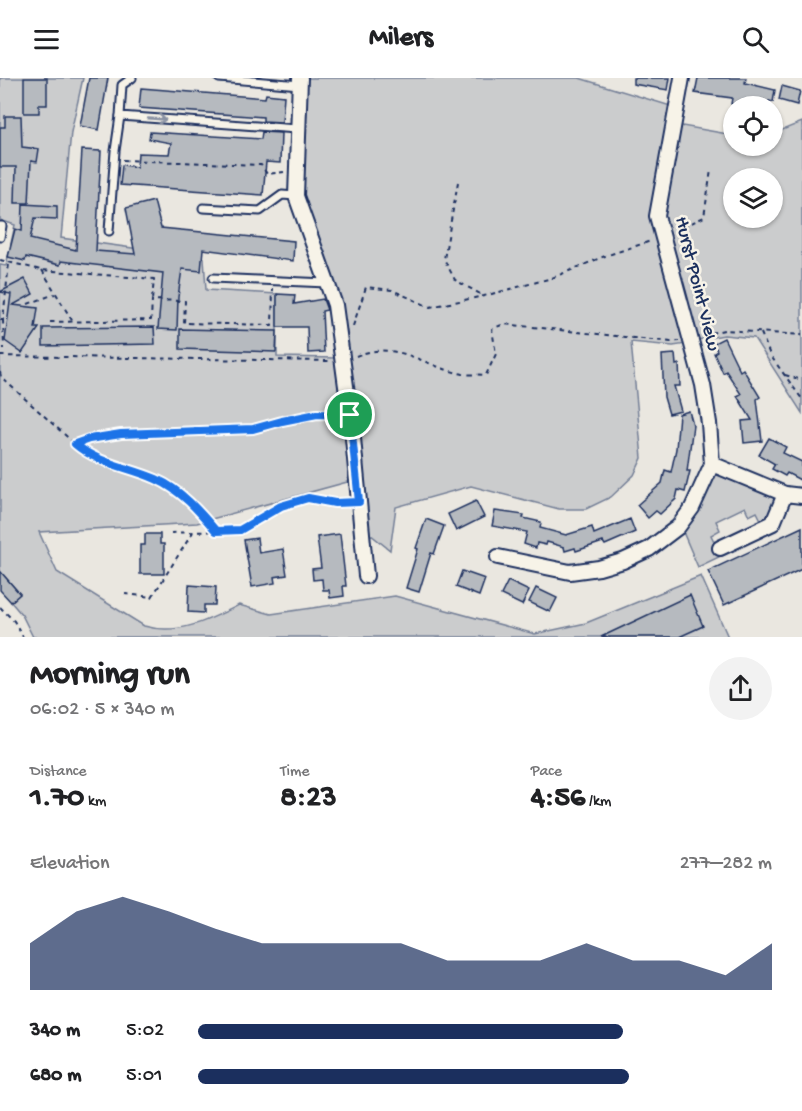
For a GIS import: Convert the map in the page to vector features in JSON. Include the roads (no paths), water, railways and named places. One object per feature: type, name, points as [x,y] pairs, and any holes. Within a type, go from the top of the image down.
[{"type":"street","name":"Hurst Point View","points":[[498,557],[570,572],[599,568],[623,561],[649,549],[678,527],[692,508],[712,464],[710,423],[703,386],[688,339],[657,216],[682,78]]},
{"type":"street","points":[[300,82],[296,196],[335,305],[350,415],[366,576]]},
{"type":"street","points":[[712,464],[785,494],[802,496]]},
{"type":"street","points":[[720,548],[773,523],[785,494]]},
{"type":"lane","points":[[109,231],[122,85],[132,78]]},
{"type":"lane","points":[[219,78],[300,82]]},
{"type":"lane","points":[[120,116],[297,129]]},
{"type":"lane","points":[[203,208],[261,211],[282,195],[296,196]]},
{"type":"lane","points":[[0,226],[2,226],[0,237]]},
{"type":"lane","points":[[213,278],[327,283]]}]
